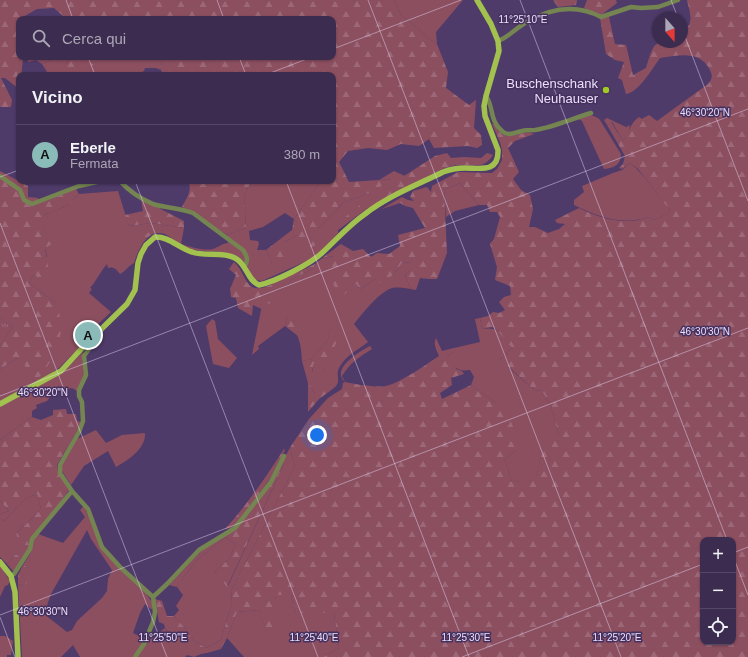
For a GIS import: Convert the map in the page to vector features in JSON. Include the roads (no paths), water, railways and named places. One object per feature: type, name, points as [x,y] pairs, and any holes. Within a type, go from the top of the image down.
[{"type":"main road","points":[[0,404],[61,371],[130,301],[135,290],[137,268],[141,254],[146,245],[155,237],[166,239],[192,252],[234,258],[244,267],[252,281],[259,285],[269,282],[312,261],[365,213],[382,203],[443,172],[452,169],[483,169],[490,167],[496,162],[498,150],[485,116],[484,106],[499,51],[498,41],[491,24],[477,0]]},
{"type":"main road","points":[[0,562],[11,576],[16,592],[18,657]]},
{"type":"street","points":[[498,41],[528,21],[558,9],[580,9],[592,12],[601,17],[631,6],[642,8],[658,7],[678,0]]},
{"type":"street","points":[[486,96],[488,98],[492,118],[503,132],[507,134],[536,130],[591,113]]},
{"type":"street","points":[[0,176],[20,190],[24,200],[32,204],[89,184]]},
{"type":"street","points":[[123,184],[126,188],[154,204],[184,209],[193,213],[243,250],[247,260],[244,267]]},
{"type":"street","points":[[96,335],[94,342],[84,356],[86,375],[79,396],[82,402],[83,421],[79,432],[60,465],[60,473],[72,490],[88,508],[102,546],[121,568],[152,597],[155,612],[153,622],[144,644],[135,657]]},
{"type":"street","points":[[152,597],[167,584],[199,550],[235,528],[271,482],[284,456]]},
{"type":"street","points":[[11,576],[14,574],[30,549],[32,539],[72,490]]},
{"type":"place","name":"Buschenschank Neuhauser","points":[[606,90]]},
{"type":"place","name":"Eberle","points":[[88,335]]}]
